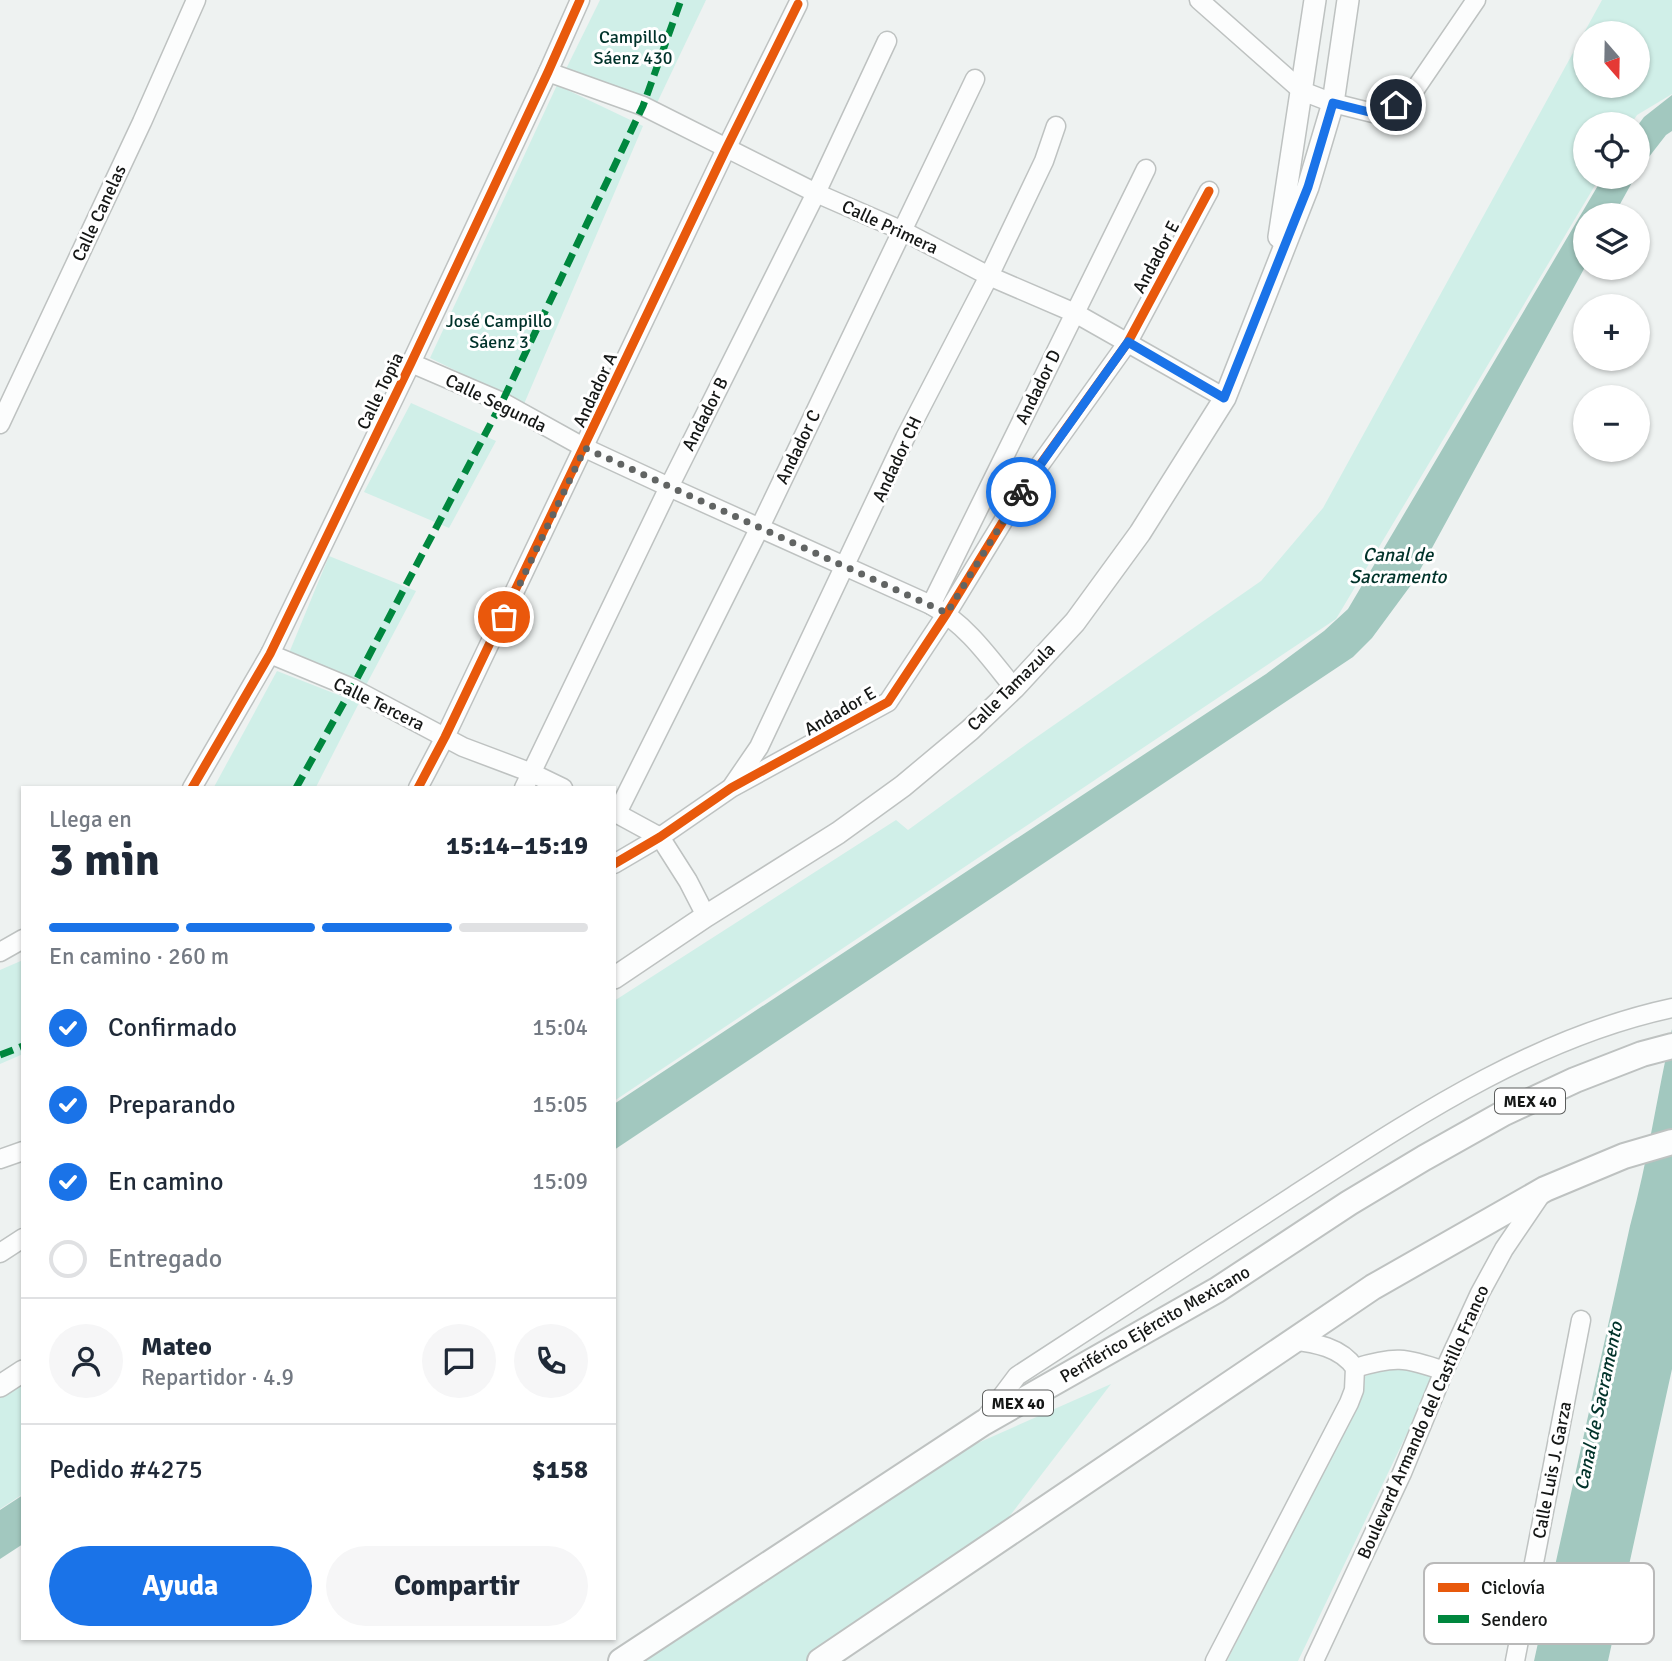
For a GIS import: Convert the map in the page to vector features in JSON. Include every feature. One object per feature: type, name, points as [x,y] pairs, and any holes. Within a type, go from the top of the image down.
[{"type":"highway","name":"Periférico Ejército Mexicano","points":[[621,1661],[983,1423],[1217,1290],[1349,1203],[1469,1132],[1575,1080],[1642,1054],[1672,1046]]},
{"type":"highway","points":[[820,1661],[1373,1287],[1545,1189],[1624,1156],[1672,1142]]},
{"type":"main road","points":[[1274,274],[1315,0]]},
{"type":"main road","points":[[1274,274],[1308,187],[1333,103],[1348,0]]},
{"type":"main road","name":"Calle Tamazula","points":[[616,977],[838,833],[904,786],[1014,688],[1075,622],[1140,533],[1224,398],[1274,274]]},
{"type":"street","name":"Calle Canelas","points":[[0,425],[197,0]]},
{"type":"street","name":"Calle Topia","points":[[193,786],[270,654],[411,363],[580,0]]},
{"type":"street","points":[[1199,0],[1302,92],[1373,113],[1406,99],[1476,0]]},
{"type":"street","name":"Andador A","points":[[419,786],[798,4]]},
{"type":"street","name":"Andador B","points":[[528,780],[669,487],[816,193],[887,41]]},
{"type":"street","name":"Calle Primera","points":[[548,72],[643,106],[816,193],[903,231],[989,276],[1074,313],[1224,398]]},
{"type":"street","name":"Andador C","points":[[616,812],[760,527],[975,79]]},
{"type":"street","name":"Andador CH","points":[[731,788],[759,747],[847,566],[905,438],[989,276],[1044,161],[1056,126]]},
{"type":"street","name":"Andador D","points":[[939,609],[997,471],[1146,169]]},
{"type":"street","name":"Andador E","points":[[616,863],[660,837],[731,788],[888,702],[939,609],[1128,342],[1209,191]]},
{"type":"street","name":"Calle Segunda","points":[[411,363],[502,402],[585,448],[939,609],[979,644],[1014,688]]},
{"type":"street","points":[[997,471],[1024,487]]},
{"type":"street","name":"Calle Tercera","points":[[270,654],[352,688],[528,780],[554,786]]},
{"type":"street","points":[[616,812],[660,837],[706,916]]},
{"type":"street","points":[[0,952],[21,941]]},
{"type":"street","points":[[983,1423],[1017,1377],[1405,1123],[1493,1075],[1550,1048],[1600,1028],[1646,1013],[1672,1008]]},
{"type":"street","points":[[0,1159],[21,1152]]},
{"type":"street","name":"Boulevard Armando del Castillo Franco","points":[[1314,1661],[1402,1473],[1480,1293],[1504,1249],[1545,1189]]},
{"type":"street","points":[[0,1253],[21,1239]]},
{"type":"street","name":"Calle Luis J. Garza","points":[[1534,1563],[1581,1320]]},
{"type":"street","points":[[1215,1661],[1354,1390],[1355,1368],[1351,1362],[1320,1344],[1292,1340]]},
{"type":"street","points":[[1355,1368],[1383,1359],[1398,1358],[1444,1371]]},
{"type":"green space","name":"Campillo Sáenz 430","points":[[600,0],[706,0],[656,105],[566,69]]},
{"type":"green space","points":[[1602,0],[1672,0],[1672,94],[1642,112],[1573,112],[1573,189],[1593,189],[1584,203],[1573,203],[1573,222],[1336,619],[616,1100],[616,1000],[896,820],[908,830],[1261,581],[1323,508],[1573,53],[1573,98],[1650,98],[1650,21],[1590,21]]},
{"type":"green space","name":"José Campillo Sáenz 3","points":[[557,85],[643,126],[524,404],[430,358]]},
{"type":"green space","points":[[411,403],[496,441],[449,528],[364,492]]},
{"type":"green space","points":[[329,556],[416,591],[365,687],[289,653]]},
{"type":"green space","points":[[277,671],[359,703],[317,786],[215,786]]},
{"type":"green space","points":[[21,961],[21,1055],[0,1064],[0,970]]},
{"type":"green space","points":[[1408,1365],[1434,1377],[1298,1661],[1227,1661],[1356,1404],[1364,1377],[1381,1368]]},
{"type":"green space","points":[[21,1384],[21,1495],[0,1509],[0,1398]]},
{"type":"green space","points":[[1111,1384],[992,1539],[811,1661],[630,1661],[946,1457]]},
{"type":"water","points":[[1672,95],[1672,131],[1650,156],[1650,112]]},
{"type":"water","name":"Canal de Sacramento","points":[[1596,189],[1628,189],[1621,203],[1588,203]]},
{"type":"water","name":"Canal de Sacramento","points":[[1573,228],[1573,280],[1578,280],[1414,581],[1372,638],[1353,657],[616,1149],[616,1103],[1266,674],[1324,631],[1348,609]]},
{"type":"water","name":"Canal de Sacramento","points":[[1672,1029],[1672,1369],[1629,1563],[1556,1563],[1630,1226]]},
{"type":"water","points":[[21,1496],[21,1545],[0,1559],[0,1510]]},
{"type":"water","name":"Canal de Sacramento","points":[[1538,1644],[1612,1644],[1608,1661],[1534,1661]]},
{"type":"marked path","points":[[297,786],[352,688],[502,402],[643,106],[681,0]]},
{"type":"marked path","points":[[0,1055],[21,1047]]},
{"type":"cycle path","points":[[193,786],[270,654],[411,363],[580,0]]},
{"type":"cycle path","points":[[419,786],[798,4]]},
{"type":"cycle path","points":[[616,863],[660,837],[731,788],[888,702],[947,613],[1024,487],[1128,342],[1209,191]]},
{"type":"way so far","points":[[504,617],[585,448],[947,613],[1021,492]]},
{"type":"route","points":[[1021,492],[1128,342],[1224,398],[1308,187],[1333,103],[1373,113],[1396,105]]}]
